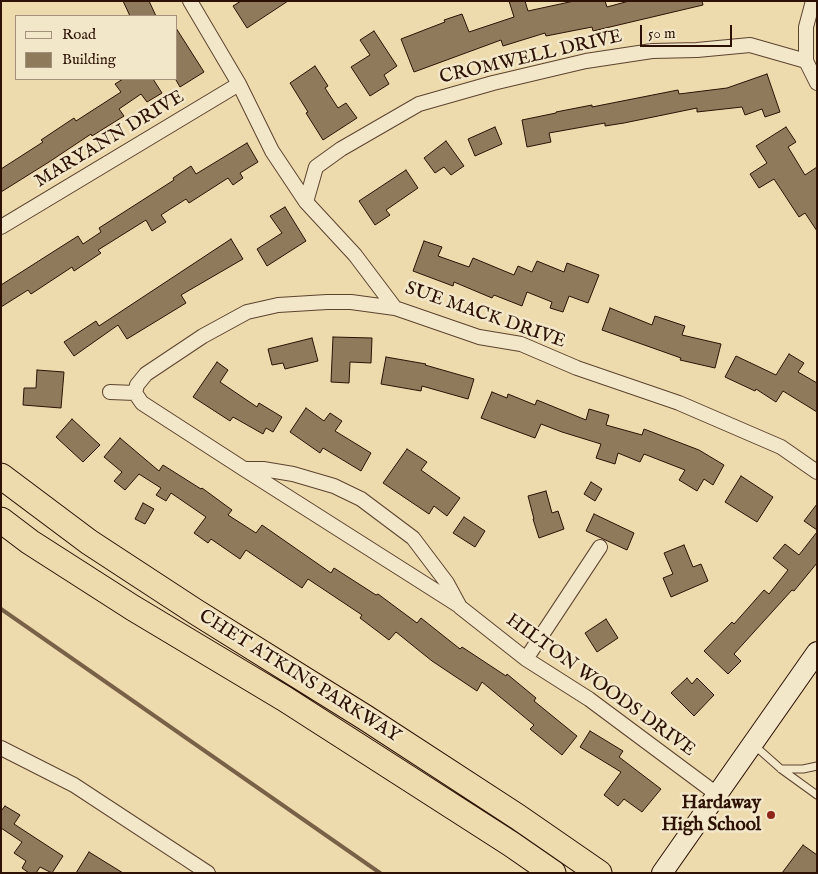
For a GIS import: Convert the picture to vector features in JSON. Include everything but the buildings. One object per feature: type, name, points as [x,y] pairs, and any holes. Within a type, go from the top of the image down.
[{"type":"highway","name":"CHET ATKINS PARKWAY","points":[[1,476],[89,542],[196,612],[374,723],[599,872]]},
{"type":"highway","name":"CHET ATKINS PARKWAY","points":[[1,520],[38,547],[133,608],[286,699],[553,873]]},
{"type":"street","name":"SUE MACK DRIVE","points":[[190,1],[239,84],[272,151],[306,202],[355,256],[395,308],[479,337],[521,344],[577,368],[679,402],[781,447],[817,472]]},
{"type":"street","points":[[813,1],[806,27],[806,61],[817,82]]},
{"type":"street","name":"CROMWELL DRIVE","points":[[306,202],[316,167],[341,149],[419,104],[493,83],[586,61],[652,51],[697,50],[750,45],[806,61]]},
{"type":"street","name":"MARYANN DRIVE","points":[[1,228],[239,84]]},
{"type":"street","points":[[110,392],[135,393],[137,385],[146,374],[203,336],[247,312],[278,305],[327,302],[351,302],[395,308]]},
{"type":"street","name":"HILTON WOODS DRIVE","points":[[135,393],[142,403],[460,607],[526,660],[589,699],[718,795]]},
{"type":"street","name":"HILTON WOODS DRIVE","points":[[244,469],[263,469],[293,474],[334,486],[361,499],[413,538],[447,583],[460,607]]},
{"type":"street","points":[[526,660],[600,547]]},
{"type":"street","points":[[662,873],[817,652]]},
{"type":"street","points":[[1,748],[74,785],[208,873]]},
{"type":"lane","points":[[752,743],[781,769],[817,795]]},
{"type":"lane","points":[[781,769],[804,769],[817,766]]},
{"type":"waterway","points":[[1,609],[380,873]]},
{"type":"place","name":"Hardaway High School","points":[[771,815]]}]
